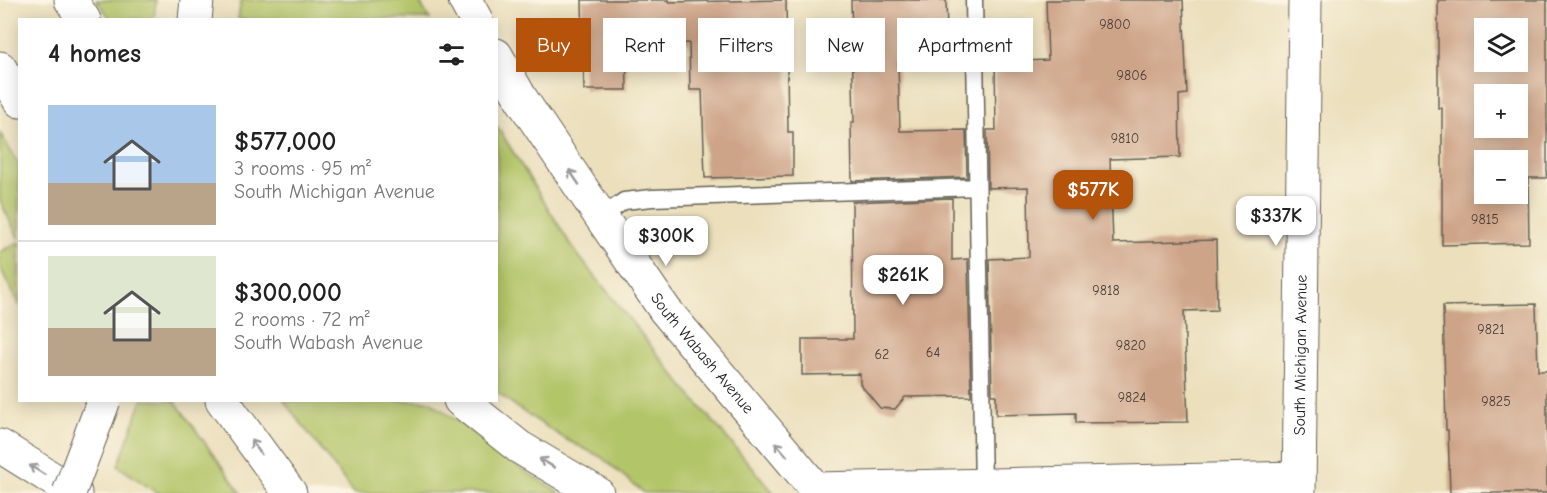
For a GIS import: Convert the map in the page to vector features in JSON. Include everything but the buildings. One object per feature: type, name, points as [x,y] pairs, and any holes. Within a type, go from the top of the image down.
[{"type":"main road","points":[[71,0],[83,18]]},
{"type":"main road","points":[[195,18],[197,0]]},
{"type":"main road","points":[[465,0],[475,18]]},
{"type":"main road","name":"South Michigan Avenue","points":[[1299,485],[1305,0]]},
{"type":"main road","name":"South Wabash Avenue","points":[[498,58],[522,100],[665,309],[818,491]]},
{"type":"main road","points":[[0,68],[18,98]]},
{"type":"main road","points":[[69,493],[103,402]]},
{"type":"main road","points":[[223,402],[290,493]]},
{"type":"main road","points":[[463,402],[519,447],[597,493]]},
{"type":"main road","points":[[0,446],[75,493]]},
{"type":"main road","points":[[818,491],[983,486],[1299,485]]},
{"type":"lane","points":[[974,0],[983,486]]},
{"type":"lane","points":[[601,217],[624,201],[652,198],[977,187]]},
{"type":"green space","points":[[96,0],[156,0],[154,18],[110,18]]},
{"type":"green space","points":[[241,0],[418,0],[429,18],[238,18]]},
{"type":"green space","points":[[498,128],[574,250],[687,391],[774,493],[644,493],[601,457],[567,440],[498,393]]},
{"type":"green space","points":[[0,133],[18,163],[18,237],[0,201]]},
{"type":"green space","points":[[18,243],[18,304],[0,267],[0,252]]},
{"type":"green space","points":[[141,402],[176,402],[241,493],[157,493],[118,466]]},
{"type":"green space","points":[[285,402],[431,402],[523,470],[560,493],[354,493]]}]
